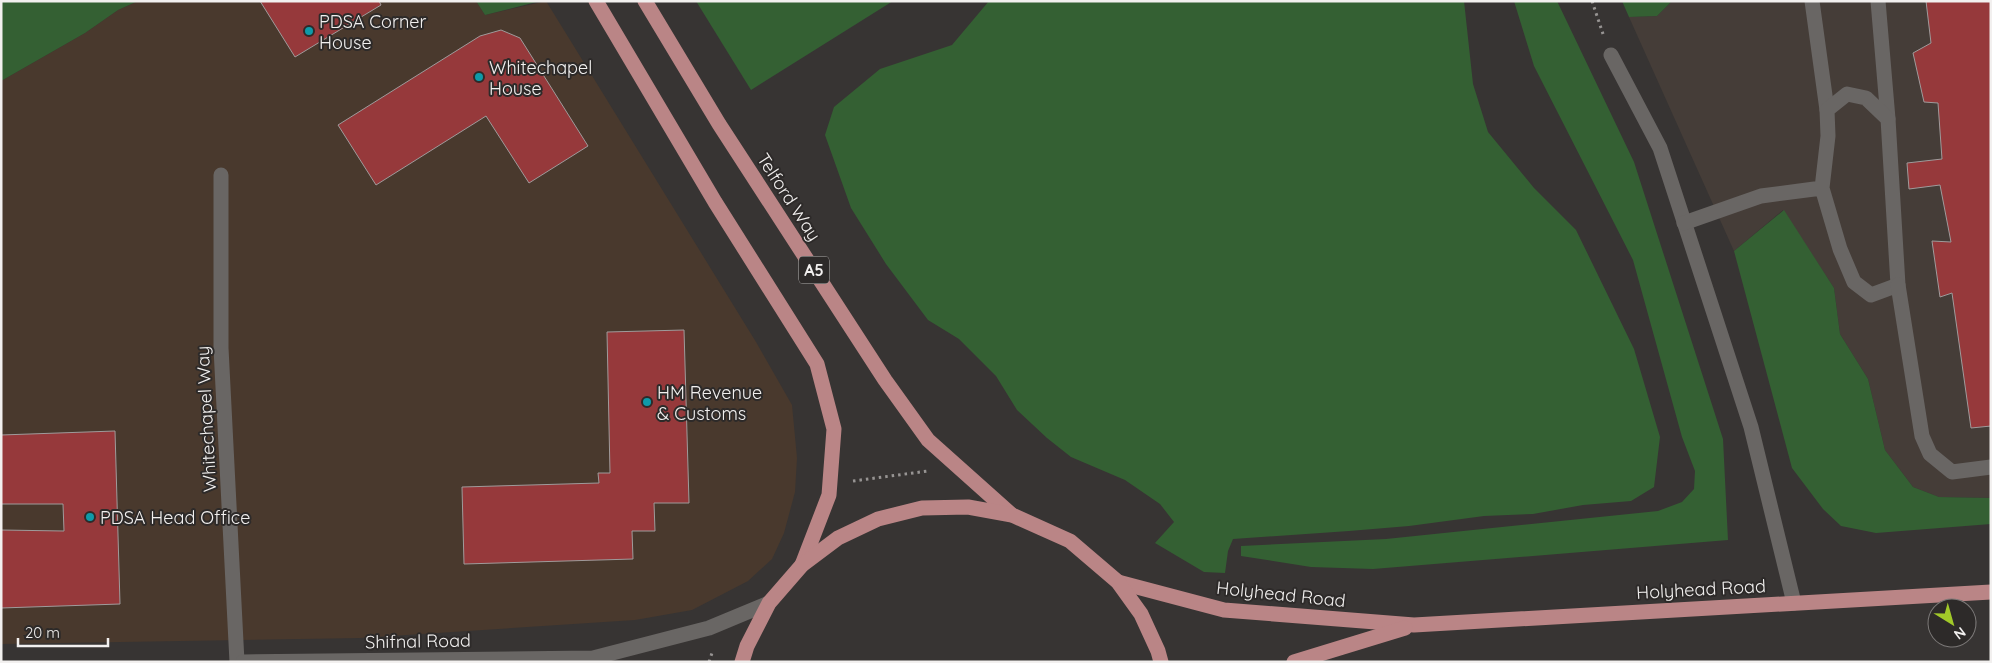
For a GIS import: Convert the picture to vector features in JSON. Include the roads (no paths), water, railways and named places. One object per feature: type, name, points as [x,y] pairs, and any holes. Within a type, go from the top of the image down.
[{"type":"main road","points":[[596,1],[715,202],[817,364],[834,429],[829,495],[802,566]]},
{"type":"main road","name":"Telford Way","points":[[645,1],[720,124],[885,380],[928,440],[1012,515]]},
{"type":"main road","points":[[742,662],[747,646],[769,603],[802,566],[838,538],[878,519],[905,512],[922,508],[968,507],[1012,515],[1070,541],[1118,582],[1141,614],[1162,662]]},
{"type":"main road","name":"Holyhead Road","points":[[1118,582],[1224,610],[1414,625],[1991,592]]},
{"type":"main road","name":"Holyhead Road","points":[[1294,662],[1414,625]]},
{"type":"street","points":[[1812,1],[1827,110],[1828,136],[1822,188],[1840,249],[1854,282],[1870,295],[1898,285]]},
{"type":"street","points":[[1878,1],[1888,119],[1898,285],[1922,436],[1930,454],[1952,472],[1991,467]]},
{"type":"street","points":[[1611,55],[1660,148],[1751,427],[1794,603]]},
{"type":"street","points":[[1827,110],[1847,94],[1866,98],[1888,119]]},
{"type":"street","name":"Whitechapel Way","points":[[221,175],[221,348],[237,662]]},
{"type":"street","points":[[1684,223],[1761,196],[1822,188]]},
{"type":"street","name":"Shifnal Road","points":[[243,662],[598,660],[709,628],[769,603]]},
{"type":"place","name":"PDSA Corner House","points":[[309,31]]},
{"type":"place","name":"Whitechapel House","points":[[479,77]]},
{"type":"place","name":"HM Revenue & Customs","points":[[647,402]]},
{"type":"place","name":"PDSA Head Office","points":[[90,517]]}]
